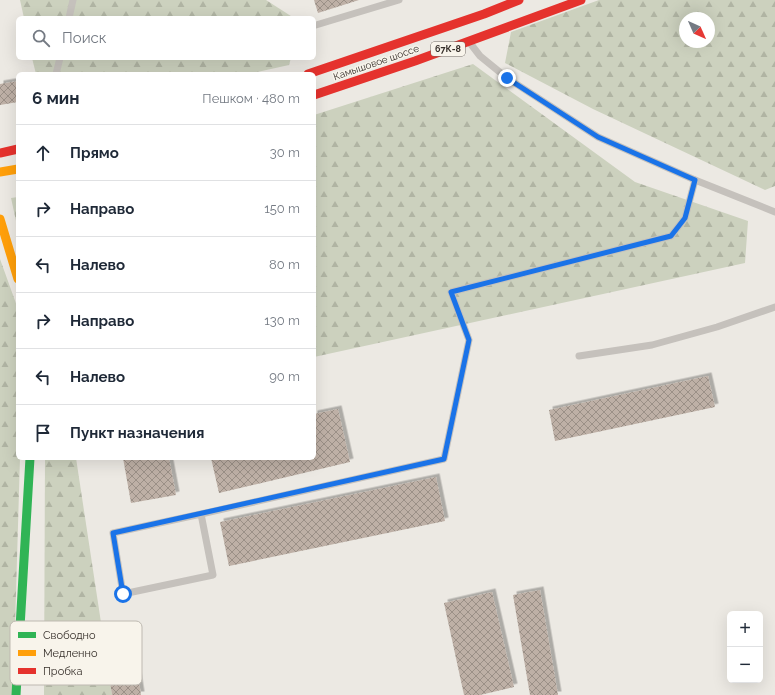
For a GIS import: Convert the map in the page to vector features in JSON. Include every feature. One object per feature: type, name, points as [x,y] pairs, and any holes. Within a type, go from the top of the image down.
[{"type":"main road","name":"Камышовое шоссе","points":[[314,72],[484,14],[519,0]]},
{"type":"main road","name":"Камышовое шоссе","points":[[316,94],[469,42],[581,0]]},
{"type":"main road","points":[[0,153],[16,149]]},
{"type":"main road","points":[[0,172],[16,169]]},
{"type":"main road","points":[[0,219],[16,272]]},
{"type":"main road","points":[[20,621],[30,460]]},
{"type":"main road","points":[[16,695],[17,685]]},
{"type":"lane","points":[[69,16],[73,0]]},
{"type":"lane","points":[[316,25],[399,0]]},
{"type":"lane","points":[[469,42],[480,56],[507,78],[598,137],[695,180],[775,212]]},
{"type":"lane","points":[[56,72],[60,60]]},
{"type":"lane","points":[[201,514],[213,575],[123,594],[113,533],[444,459],[469,340],[451,292],[671,236],[685,218],[695,180]]},
{"type":"lane","points":[[579,356],[652,345],[718,327],[775,306]]},
{"type":"green space","points":[[20,0],[266,0],[291,16],[24,16]]},
{"type":"green space","points":[[599,0],[775,0],[775,186],[765,190],[593,109],[505,63],[511,32]]},
{"type":"green space","points":[[32,60],[290,60],[289,65],[257,72],[36,72]]},
{"type":"green space","points":[[473,64],[635,182],[748,221],[745,263],[316,357],[316,114]]},
{"type":"green space","points":[[16,197],[16,221],[11,198]]},
{"type":"green space","points":[[0,259],[16,303],[16,460],[20,460],[15,621],[10,621],[10,685],[13,685],[13,695],[0,695]]},
{"type":"green space","points":[[45,460],[76,460],[101,621],[44,621]]},
{"type":"green space","points":[[44,685],[110,685],[112,695],[44,695]]},
{"type":"building","points":[[314,0],[359,0],[318,13]]},
{"type":"building","points":[[16,81],[16,102],[0,105],[0,84]]},
{"type":"building","points":[[708,376],[715,407],[555,441],[549,410]]},
{"type":"building","points":[[338,409],[350,462],[219,493],[211,460],[316,460],[316,414]]},
{"type":"building","points":[[123,460],[169,460],[176,495],[131,503]]},
{"type":"building","points":[[436,477],[445,521],[229,566],[220,522]]},
{"type":"building","points":[[540,590],[558,695],[530,695],[513,595]]},
{"type":"building","points":[[492,592],[514,687],[480,695],[464,695],[444,603]]},
{"type":"building","points":[[110,685],[139,685],[141,695],[112,695]]},
{"type":"traffic: fast","points":[[20,621],[30,460]]},
{"type":"traffic: fast","points":[[16,695],[17,685]]},
{"type":"traffic: slow","points":[[0,172],[16,169]]},
{"type":"traffic: slow","points":[[0,219],[16,272]]},
{"type":"traffic: jam","points":[[314,72],[484,14],[519,0]]},
{"type":"traffic: jam","points":[[316,94],[415,61],[581,0]]},
{"type":"traffic: jam","points":[[0,153],[16,149]]},
{"type":"route","points":[[123,594],[113,533],[444,459],[469,340],[451,292],[671,236],[685,218],[695,180],[598,137],[507,78]]}]
